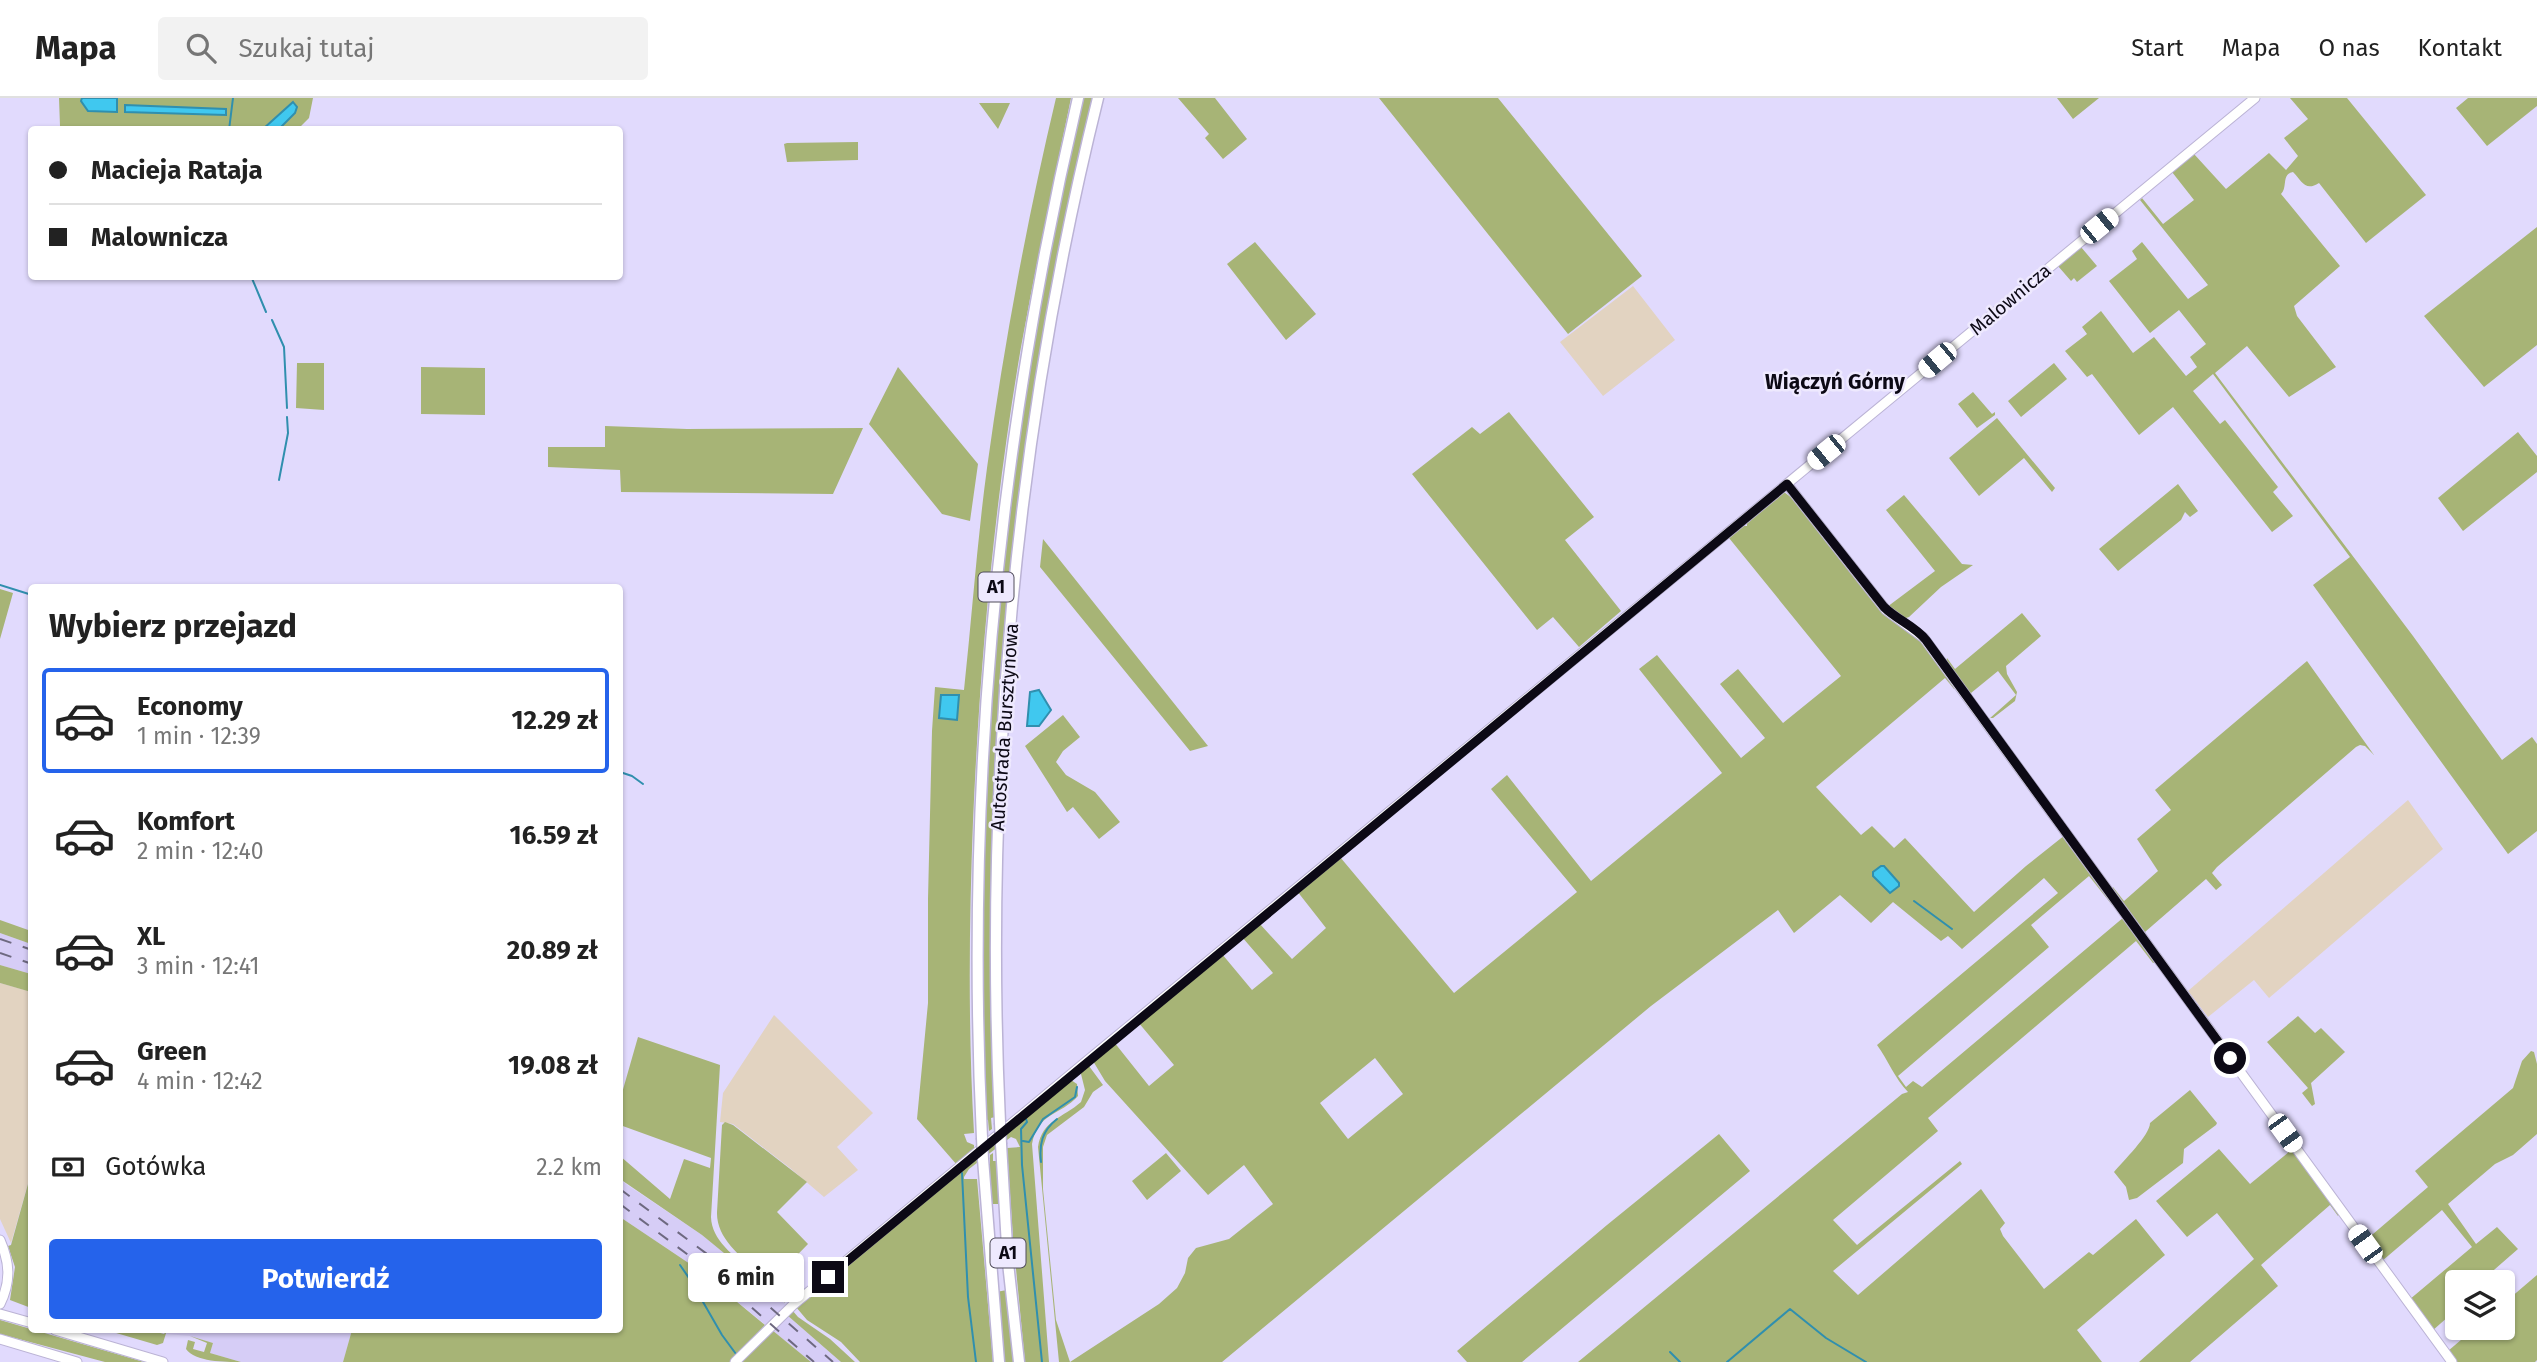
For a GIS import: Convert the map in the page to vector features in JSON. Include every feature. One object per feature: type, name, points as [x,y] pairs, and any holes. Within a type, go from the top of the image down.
[{"type":"highway","name":"Autostrada Bursztynowa","points":[[999,1362],[983,1159],[977,1002],[982,761],[1002,526],[1020,391],[1046,246],[1078,98]]},
{"type":"highway","name":"Autostrada Bursztynowa","points":[[1019,1362],[1007,1251],[999,1123],[996,873],[1003,724],[1011,620],[1030,456],[1050,326],[1097,98]]},
{"type":"street","name":"Malownicza","points":[[735,1362],[805,1295],[2255,98]]},
{"type":"street","points":[[1787,484],[1884,607],[1920,634],[1951,673],[2452,1362]]},
{"type":"street","points":[[0,1240],[9,1268],[1,1303],[4,1315],[28,1322]]},
{"type":"street","points":[[65,1333],[163,1362]]},
{"type":"street","points":[[0,1339],[77,1362]]},
{"type":"shaded area","points":[[1633,286],[1675,340],[1603,396],[1560,342]]},
{"type":"shaded area","points":[[2408,800],[2443,849],[2269,998],[2254,980],[2208,1017],[2188,991]]},
{"type":"shaded area","points":[[0,933],[28,943],[28,973],[0,965]]},
{"type":"shaded area","points":[[0,983],[28,991],[28,1184],[11,1243],[0,1219]]},
{"type":"shaded area","points":[[774,1015],[873,1113],[837,1147],[858,1170],[824,1197],[733,1124],[720,1122],[723,1093]]},
{"type":"shaded area","points":[[623,1182],[702,1235],[765,1286],[792,1310],[787,1315],[841,1362],[811,1362],[696,1268],[623,1219]]},
{"type":"shaded area","points":[[154,1333],[351,1333],[343,1362],[241,1362],[210,1353],[213,1343],[190,1336]]},
{"type":"green space","points":[[59,98],[313,98],[309,118],[301,126],[60,126]]},
{"type":"green space","points":[[1056,98],[1071,98],[1011,406],[990,583],[976,761],[972,860],[970,1016],[974,1133],[964,1134],[967,1142],[974,1145],[974,1151],[957,1165],[917,1119],[928,1003],[928,899],[935,687],[964,690],[983,496],[1001,375],[1026,236]]},
{"type":"green space","points":[[1083,98],[1094,98],[1078,163],[1009,601],[995,1117],[991,1118],[992,1129],[989,1131],[988,1120],[984,1119],[981,968],[985,783],[1004,542],[1041,293]]},
{"type":"green space","points":[[1178,98],[1215,98],[1247,139],[1223,159],[1205,138],[1209,134]]},
{"type":"green space","points":[[1379,98],[1498,98],[1642,276],[1568,334]]},
{"type":"green space","points":[[2057,98],[2099,98],[2073,119]]},
{"type":"green space","points":[[2290,98],[2347,98],[2426,195],[2366,243],[2319,183],[2307,186],[2293,172],[2289,173],[2281,194],[2340,266],[2294,306],[2297,316],[2336,367],[2289,397],[2247,346],[2215,373],[2413,636],[2502,760],[2532,737],[2537,744],[2537,831],[2508,854],[2313,585],[2350,557],[2213,374],[2193,391],[2220,424],[2225,420],[2278,487],[2273,492],[2293,516],[2272,532],[2173,407],[2139,435],[2092,374],[2087,377],[2065,351],[2087,334],[2082,327],[2101,311],[2133,353],[2154,337],[2186,376],[2197,367],[2190,357],[2206,344],[2179,310],[2150,333],[2109,281],[2137,259],[2132,251],[2142,242],[2188,299],[2208,285],[2140,200],[2142,198],[2163,224],[2194,200],[2172,172],[2194,154],[2226,189],[2269,153],[2286,170],[2298,156],[2284,138],[2308,119]]},
{"type":"green space","points":[[2468,98],[2537,98],[2537,106],[2487,146],[2456,108]]},
{"type":"green space","points":[[979,103],[1010,103],[998,129]]},
{"type":"green space","points":[[858,142],[858,160],[787,162],[784,144],[787,143]]},
{"type":"green space","points":[[2537,227],[2537,345],[2484,387],[2424,316]]},
{"type":"green space","points":[[1255,242],[1316,314],[1286,340],[1227,264]]},
{"type":"green space","points":[[2081,247],[2097,266],[2077,282],[2074,278],[2071,281],[2058,266]]},
{"type":"green space","points":[[297,363],[324,363],[324,410],[296,408]]},
{"type":"green space","points":[[2054,363],[2067,379],[2021,417],[2008,401]]},
{"type":"green space","points":[[421,367],[485,368],[485,415],[421,414]]},
{"type":"green space","points":[[898,367],[978,464],[970,521],[942,514],[869,424]]},
{"type":"green space","points":[[1973,392],[1992,414],[1995,412],[1995,415],[1977,428],[1958,404]]},
{"type":"green space","points":[[1509,412],[1594,517],[1565,540],[1621,611],[1579,647],[1553,617],[1537,630],[1412,474],[1472,427],[1480,434]]},
{"type":"green space","points":[[1997,418],[2055,488],[2052,492],[2024,458],[1979,496],[1949,458]]},
{"type":"green space","points":[[605,426],[687,429],[863,428],[833,494],[621,492],[620,470],[548,467],[548,447],[605,447]]},
{"type":"green space","points":[[2518,432],[2537,456],[2537,472],[2463,531],[2438,498]]},
{"type":"green space","points":[[2178,484],[2198,511],[2190,517],[2185,512],[2181,520],[2118,571],[2099,549]]},
{"type":"green space","points":[[1784,492],[1796,501],[1877,602],[1922,640],[1957,686],[1954,689],[1945,678],[1816,787],[1861,835],[1872,826],[1894,848],[1905,838],[1974,912],[2065,835],[2114,901],[2112,905],[2089,876],[2031,925],[2049,947],[1898,1076],[1906,1087],[1913,1081],[1922,1087],[2124,917],[2156,962],[2153,963],[2136,941],[1928,1118],[1938,1131],[1833,1220],[1857,1245],[1960,1161],[1962,1164],[1833,1271],[1858,1295],[1981,1189],[2005,1223],[2000,1229],[2003,1236],[2044,1289],[2089,1252],[2093,1255],[2136,1219],[2165,1255],[2077,1330],[2102,1362],[1578,1362],[1902,1094],[1908,1092],[1877,1045],[2058,893],[2044,878],[1962,949],[1948,936],[1941,941],[1893,902],[1871,923],[1840,895],[1794,933],[1778,910],[1651,1006],[1222,1362],[1070,1362],[1159,1304],[1177,1288],[1185,1273],[1188,1258],[1196,1248],[1229,1239],[1273,1204],[1244,1165],[1208,1195],[1105,1081],[1093,1061],[1114,1042],[1149,1086],[1174,1065],[1138,1022],[1222,954],[1252,990],[1273,973],[1242,937],[1259,923],[1292,959],[1326,928],[1297,891],[1340,857],[1454,993],[1577,892],[1491,789],[1507,775],[1591,881],[1722,773],[1639,669],[1657,655],[1741,758],[1765,738],[1720,684],[1738,669],[1783,723],[1841,676],[1729,538],[1743,526],[1747,526],[1747,523]],"holes":[[[1375,1058],[1403,1094],[1348,1139],[1320,1103]]]},
{"type":"green space","points":[[1904,495],[1962,564],[1973,565],[1941,587],[1909,617],[1903,619],[1887,607],[1935,571],[1886,510]]},
{"type":"green space","points":[[1043,539],[1208,746],[1190,751],[1040,567]]},
{"type":"green space","points":[[0,589],[13,593],[0,639]]},
{"type":"green space","points":[[2022,613],[2041,636],[2006,666],[2007,674],[2017,692],[2015,701],[1990,718],[2016,695],[1998,671],[1971,693],[1975,702],[1946,662],[1947,658],[1955,669]]},
{"type":"green space","points":[[2307,661],[2374,755],[2365,746],[2356,747],[2217,867],[2212,873],[2222,885],[2216,890],[2206,879],[2145,932],[2151,943],[2111,890],[2113,887],[2124,901],[2158,871],[2137,839],[2171,810],[2155,790]]},
{"type":"green space","points":[[1063,715],[1080,737],[1063,751],[1056,762],[1066,775],[1095,792],[1120,822],[1099,839],[1073,807],[1067,812],[1025,746]]},
{"type":"green space","points":[[0,920],[28,930],[28,943],[0,933]]},
{"type":"green space","points":[[0,965],[28,973],[28,991],[0,983]]},
{"type":"green space","points":[[2298,1016],[2315,1033],[2321,1028],[2345,1052],[2311,1083],[2315,1104],[2312,1106],[2302,1093],[2308,1088],[2267,1042]]},
{"type":"green space","points":[[638,1037],[720,1065],[711,1217],[714,1230],[730,1253],[777,1292],[785,1303],[702,1235],[623,1181],[623,1159],[670,1199],[684,1159],[710,1168],[711,1158],[623,1126],[623,1090]]},
{"type":"green space","points":[[2531,1051],[2534,1052],[2537,1064],[2537,1134],[2513,1155],[2495,1164],[2448,1204],[2476,1244],[2497,1227],[2518,1249],[2494,1270],[2445,1270],[2445,1320],[2432,1331],[2409,1300],[2472,1247],[2442,1210],[2382,1261],[2366,1240],[2428,1187],[2415,1171],[2513,1088],[2522,1061]]},
{"type":"green space","points":[[1087,1065],[1103,1085],[1093,1092],[1084,1107],[1047,1135],[1043,1147],[1043,1189],[1056,1320],[1070,1362],[1059,1362],[1038,1147],[1040,1138],[1049,1125],[1081,1102],[1085,1090],[1080,1070]]},
{"type":"green space","points":[[1071,1080],[1077,1084],[1078,1096],[1044,1120],[1032,1144],[1049,1362],[1025,1362],[1007,1148],[1020,1147],[1016,1139],[1011,1137],[969,1169],[964,1177],[977,1179],[993,1362],[860,1362],[841,1342],[807,1320],[796,1307]]},
{"type":"green space","points":[[2190,1090],[2216,1125],[2184,1149],[2183,1163],[2137,1198],[2129,1200],[2126,1187],[2114,1172],[2141,1141],[2150,1123]]},
{"type":"green space","points":[[725,1122],[733,1125],[807,1182],[777,1212],[808,1244],[771,1282],[736,1252],[718,1223],[722,1125]]},
{"type":"green space","points":[[1719,1134],[1750,1171],[1522,1362],[1467,1362],[1457,1351],[1607,1225]]},
{"type":"green space","points":[[2286,1139],[2329,1202],[2340,1213],[2338,1216],[2330,1205],[2261,1265],[2278,1286],[2190,1362],[2139,1362],[2254,1259],[2217,1213],[2187,1237],[2156,1201],[2219,1149],[2250,1184],[2290,1151],[2282,1140]]},
{"type":"green space","points":[[993,1153],[993,1161],[998,1161],[1000,1204],[989,1204],[987,1165],[990,1164],[990,1155]]},
{"type":"green space","points":[[1166,1153],[1181,1171],[1147,1200],[1132,1181]]},
{"type":"green space","points":[[28,1184],[28,1307],[10,1300],[15,1267],[8,1246],[11,1245]]},
{"type":"green space","points":[[623,1219],[696,1268],[765,1325],[731,1362],[343,1362],[351,1333],[623,1333]]},
{"type":"green space","points":[[2537,1275],[2537,1360],[2456,1362],[2448,1351],[2461,1340],[2515,1340],[2515,1294]]},
{"type":"green space","points":[[1007,1290],[1015,1362],[1004,1362],[996,1292]]},
{"type":"green space","points":[[792,1310],[855,1362],[841,1362],[787,1315]]},
{"type":"green space","points":[[0,1320],[28,1328],[28,1333],[45,1333],[144,1362],[105,1362],[0,1334]]},
{"type":"green space","points":[[772,1330],[811,1362],[738,1362]]},
{"type":"green space","points":[[116,1333],[166,1333],[163,1343],[157,1345]]},
{"type":"green space","points":[[190,1336],[213,1343],[210,1353],[241,1362],[196,1357],[186,1349],[188,1340],[195,1342],[193,1349],[204,1352],[207,1343]]},
{"type":"water","points":[[82,98],[117,98],[117,112],[88,111],[81,101]]},
{"type":"water","points":[[293,102],[297,107],[295,113],[282,126],[266,126]]},
{"type":"water","points":[[125,105],[226,109],[226,115],[125,112]]},
{"type":"water","points":[[1039,690],[1051,710],[1039,726],[1027,726],[1030,692]]},
{"type":"water","points":[[941,695],[959,695],[957,720],[939,718]]},
{"type":"water","points":[[1881,866],[1899,883],[1890,893],[1873,876],[1873,872]]},
{"type":"waterway","points":[[230,126],[233,98]]},
{"type":"waterway","points":[[253,280],[266,312]]},
{"type":"waterway","points":[[272,320],[284,347],[287,408]]},
{"type":"waterway","points":[[279,480],[288,433],[287,417]]},
{"type":"waterway","points":[[0,585],[28,594]]},
{"type":"waterway","points":[[623,773],[643,784]]},
{"type":"waterway","points":[[1914,901],[1952,929]]},
{"type":"waterway","points":[[1023,1141],[1029,1142],[1043,1119],[1075,1097],[1077,1087]]},
{"type":"waterway","points":[[1026,1119],[1027,1122],[1021,1129],[1022,1165],[1042,1362]]},
{"type":"waterway","points":[[1041,1162],[1043,1138],[1057,1119]]},
{"type":"waterway","points":[[962,1173],[968,1297],[976,1362]]},
{"type":"waterway","points":[[680,1265],[691,1281]]},
{"type":"waterway","points":[[695,1288],[736,1354]]},
{"type":"waterway","points":[[1727,1362],[1790,1309],[1826,1338],[1866,1362]]},
{"type":"waterway","points":[[1670,1352],[1680,1362]]},
{"type":"railway","points":[[0,939],[28,949]]},
{"type":"railway","points":[[0,953],[28,963]]},
{"type":"railway","points":[[623,1191],[719,1263],[833,1362]]},
{"type":"railway","points":[[623,1206],[711,1272],[814,1362]]},
{"type":"district","name":"Wiączyń Górny","points":[[1835,382]]},
{"type":"route","points":[[828,1277],[1787,484],[1884,607],[1898,620],[1918,631],[1926,640],[2230,1058]]}]
